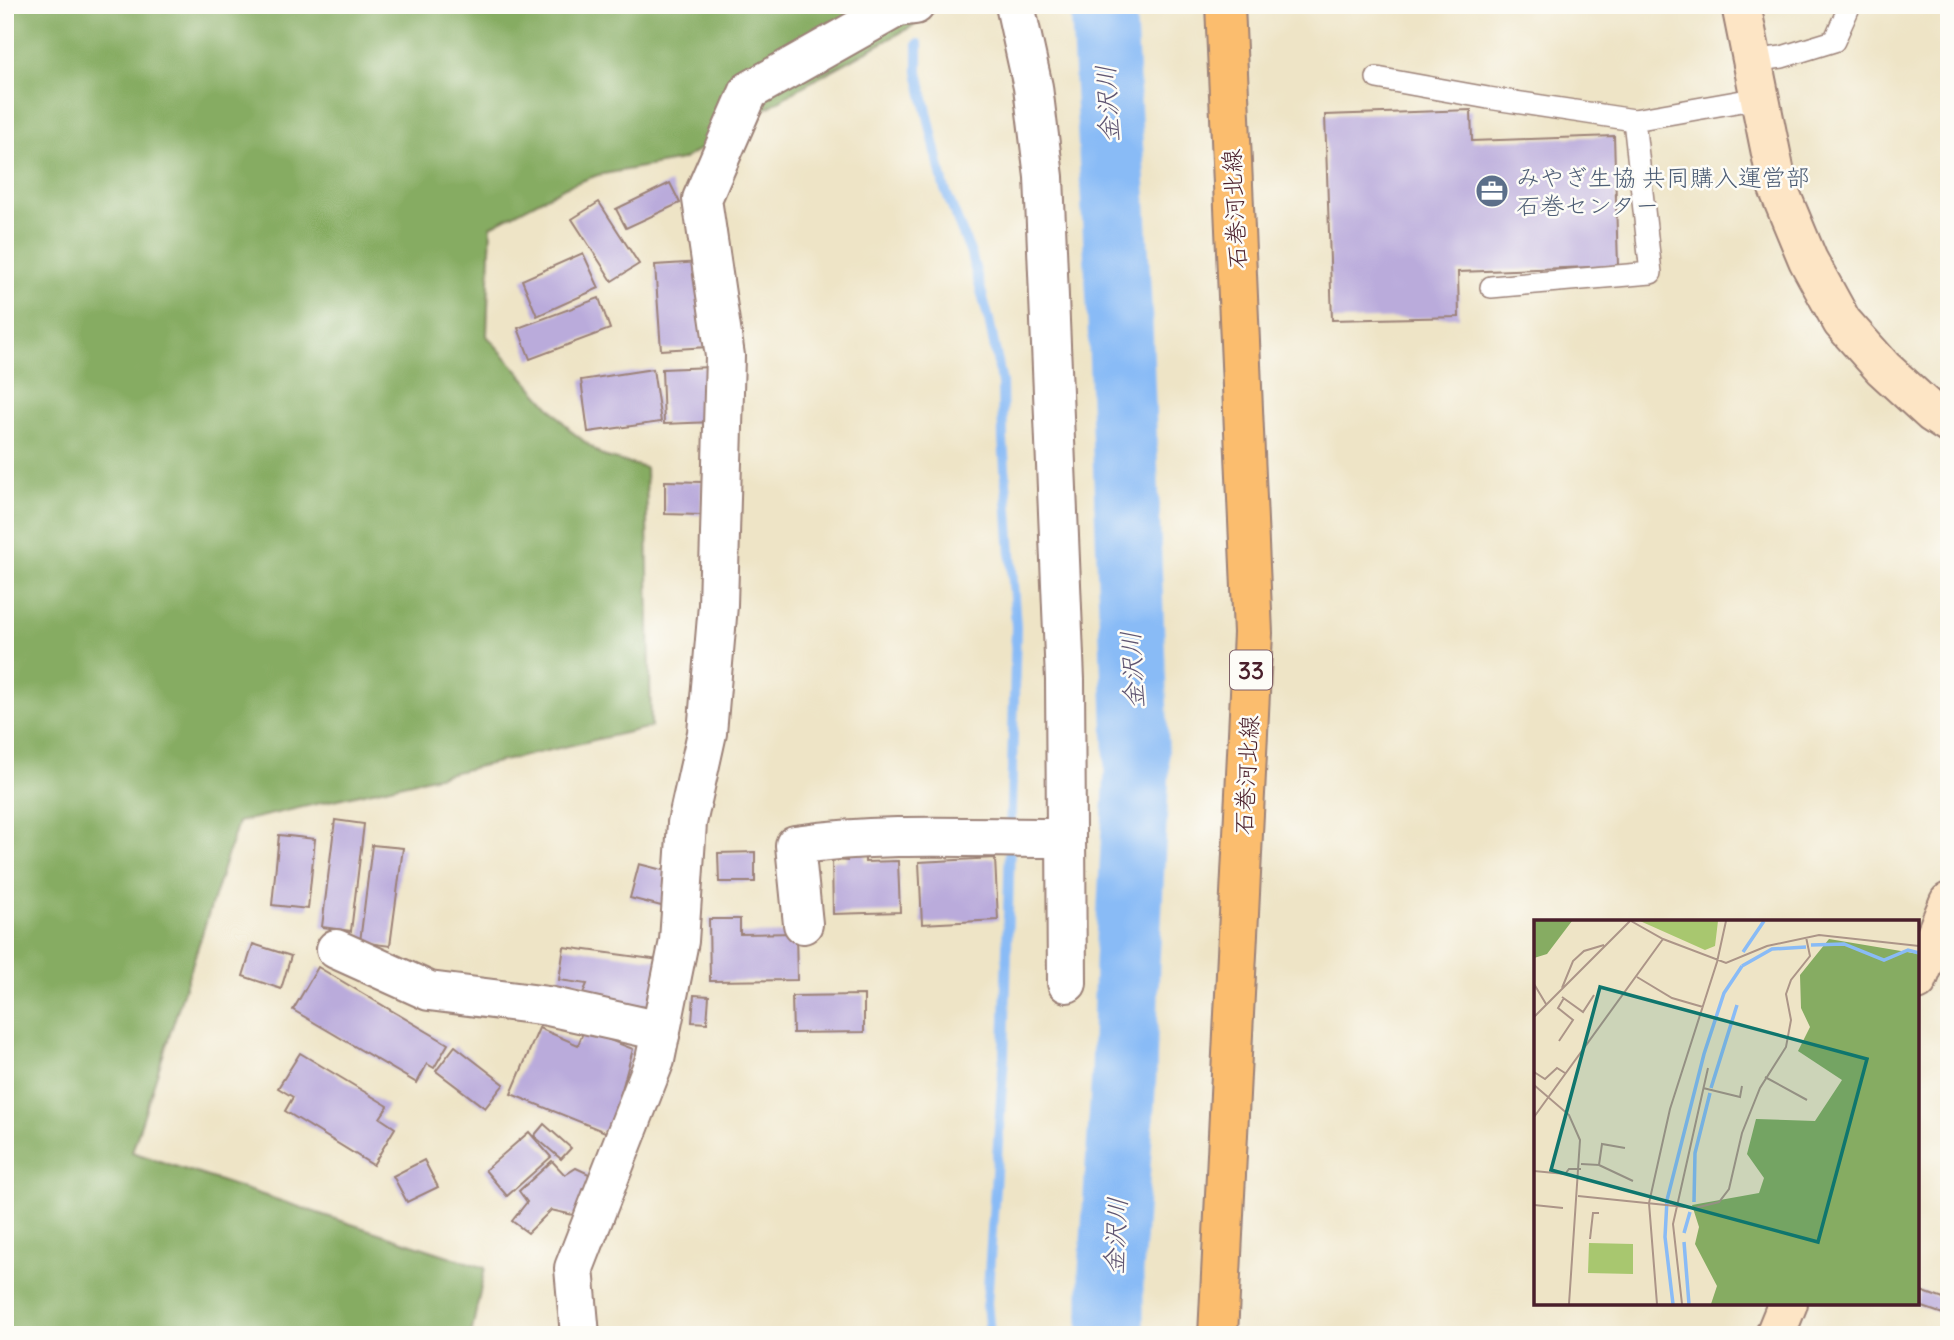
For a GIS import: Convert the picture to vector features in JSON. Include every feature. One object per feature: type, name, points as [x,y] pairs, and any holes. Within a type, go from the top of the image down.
[{"type":"main road","name":"石巻河北線","points":[[1218,1335],[1252,633],[1225,5]]},
{"type":"street","points":[[580,1335],[574,1268],[655,1060],[678,941],[687,823],[707,733],[718,604],[725,356],[702,199],[749,91],[898,7],[915,5]]},
{"type":"street","points":[[1015,5],[1033,87],[1044,177],[1065,680],[1057,838],[1066,983]]},
{"type":"street","points":[[1741,5],[1778,188],[1808,260],[1842,322],[1883,368],[1949,425]]},
{"type":"street","points":[[803,924],[795,845],[844,838],[1057,838]]},
{"type":"street","points":[[1919,976],[1949,902]]},
{"type":"street","points":[[336,949],[429,991],[548,1006],[661,1031]]},
{"type":"street","points":[[1776,1335],[1787,1305]]},
{"type":"lane","points":[[1751,61],[1782,57],[1834,41],[1850,5]]},
{"type":"lane","points":[[1377,78],[1488,99],[1634,120],[1759,98]]},
{"type":"lane","points":[[1491,287],[1651,273],[1634,120]]},
{"type":"green space","points":[[5,5],[922,5],[929,17],[805,85],[682,160],[598,175],[565,187],[491,226],[487,336],[571,431],[603,456],[646,468],[651,727],[238,822],[132,1152],[485,1268],[471,1335],[5,1335]]},
{"type":"building","points":[[1471,110],[1472,141],[1614,136],[1618,266],[1458,272],[1459,317],[1332,320],[1325,115]]},
{"type":"building","points":[[670,183],[680,203],[626,228],[616,209]]},
{"type":"building","points":[[599,202],[639,264],[612,281],[572,219]]},
{"type":"building","points":[[583,253],[599,288],[537,316],[522,280]]},
{"type":"building","points":[[701,262],[707,347],[661,350],[655,265]]},
{"type":"building","points":[[599,298],[610,329],[530,359],[518,328]]},
{"type":"building","points":[[711,367],[713,422],[664,424],[662,369]]},
{"type":"building","points":[[653,369],[661,422],[588,432],[581,380]]},
{"type":"building","points":[[665,481],[702,482],[701,515],[665,514]]},
{"type":"building","points":[[335,820],[364,824],[351,931],[322,927]]},
{"type":"building","points":[[279,835],[315,839],[308,909],[272,905]]},
{"type":"building","points":[[372,845],[403,848],[390,946],[360,942]]},
{"type":"building","points":[[865,848],[865,862],[898,861],[900,912],[833,914],[832,860],[847,861],[847,849]]},
{"type":"building","points":[[755,852],[755,882],[719,882],[718,853]]},
{"type":"building","points":[[995,858],[998,920],[922,924],[919,862]]},
{"type":"building","points":[[639,864],[678,874],[669,908],[630,898]]},
{"type":"building","points":[[709,919],[740,919],[740,934],[796,933],[797,980],[710,981]]},
{"type":"building","points":[[253,944],[291,956],[281,989],[243,976]]},
{"type":"building","points":[[564,947],[660,960],[653,1008],[581,998],[587,984],[559,980]]},
{"type":"building","points":[[318,967],[448,1044],[434,1068],[427,1064],[417,1083],[293,1010]]},
{"type":"building","points":[[694,995],[709,996],[707,1023],[692,1022]]},
{"type":"building","points":[[864,995],[864,1032],[793,1033],[792,996]]},
{"type":"building","points":[[539,1028],[578,1045],[584,1030],[633,1049],[610,1134],[511,1094]]},
{"type":"building","points":[[455,1046],[504,1084],[485,1108],[436,1071]]},
{"type":"building","points":[[300,1053],[388,1106],[380,1118],[395,1128],[373,1165],[285,1111],[293,1097],[278,1088]]},
{"type":"building","points":[[544,1124],[571,1148],[561,1159],[534,1136]]},
{"type":"building","points":[[529,1132],[551,1157],[507,1196],[485,1170]]},
{"type":"building","points":[[424,1160],[438,1187],[407,1202],[393,1176]]},
{"type":"building","points":[[552,1161],[565,1175],[576,1168],[589,1174],[578,1216],[551,1210],[528,1233],[512,1221],[527,1202],[519,1191]]},
{"type":"building","points":[[1921,1291],[1949,1301],[1949,1316],[1917,1305]]},
{"type":"waterway","name":"金沢川","points":[[1103,5],[1120,322],[1137,770],[1124,1075],[1111,1271],[1111,1335]]},
{"type":"waterway","points":[[918,44],[918,72],[944,187],[971,254],[1002,383],[1003,439],[1016,627],[1004,1056],[987,1303],[990,1335]]},
{"type":"place","name":"みやぎ生協 共同購入運営部 石巻センター","points":[[1492,191]]}]
